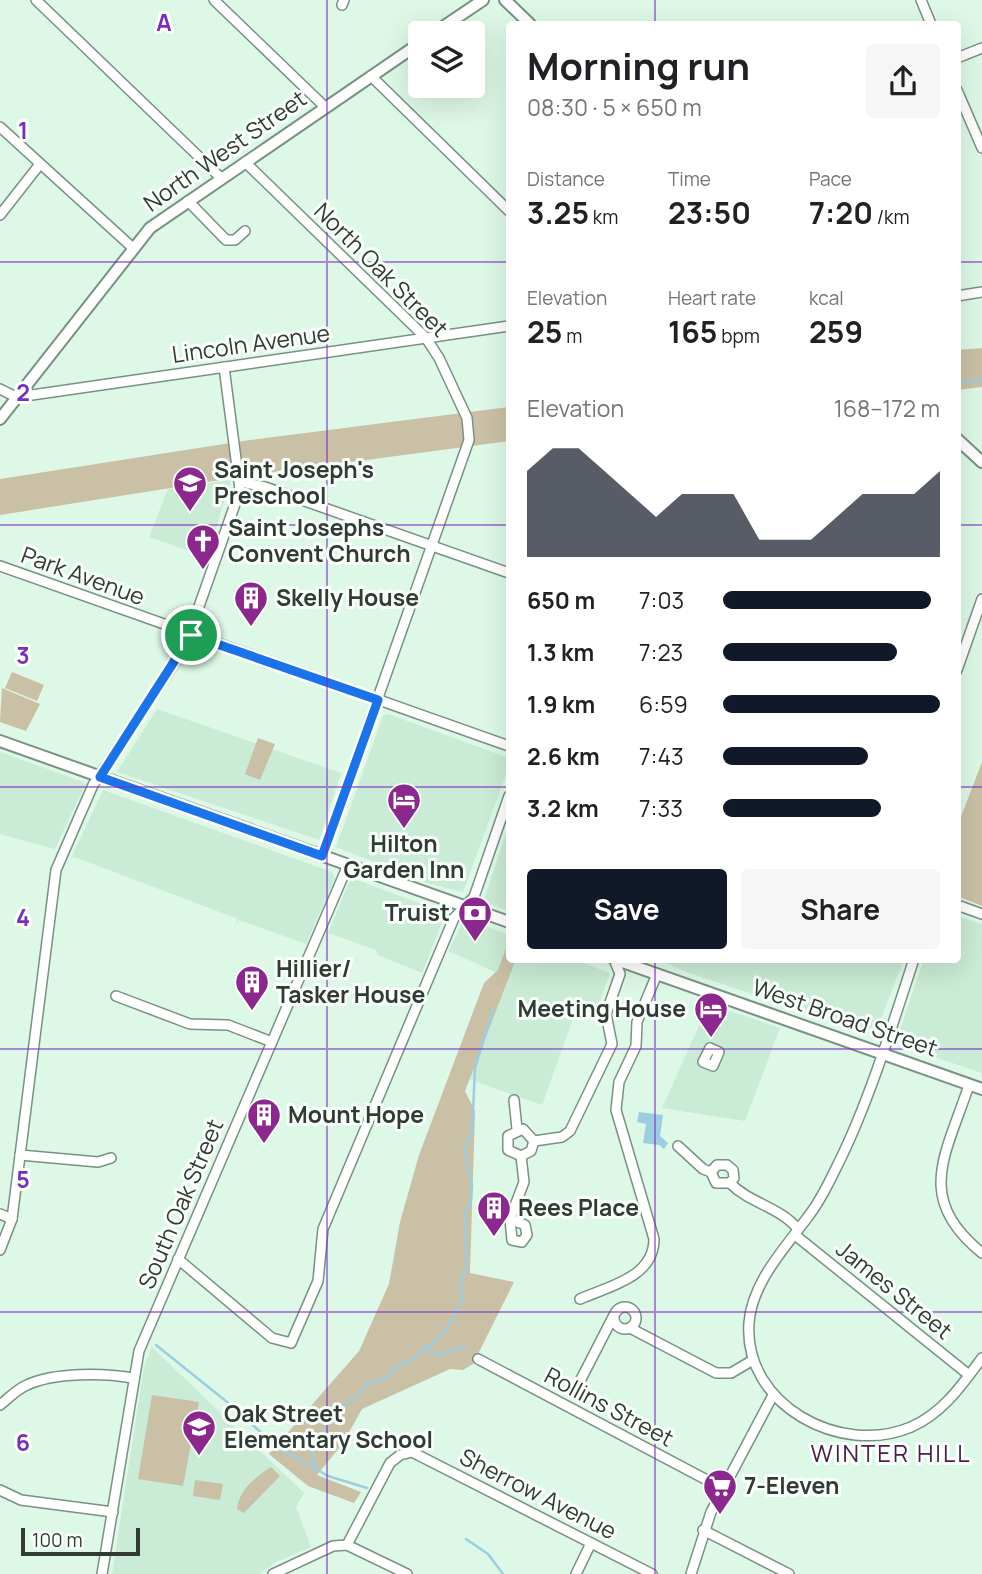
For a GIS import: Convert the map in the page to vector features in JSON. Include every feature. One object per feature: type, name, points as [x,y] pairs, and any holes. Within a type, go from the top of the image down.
[{"type":"main road","points":[[452,21],[483,0]]},
{"type":"main road","points":[[505,0],[527,21]]},
{"type":"main road","name":"North West Street","points":[[0,419],[153,226],[408,51]]},
{"type":"main road","points":[[961,443],[982,462]]},
{"type":"main road","points":[[0,741],[506,921]]},
{"type":"main road","name":"West Broad Street","points":[[625,963],[982,1089]]},
{"type":"street","points":[[36,0],[221,178]]},
{"type":"street","points":[[214,0],[325,107]]},
{"type":"street","points":[[921,0],[929,21]]},
{"type":"street","points":[[961,56],[982,48]]},
{"type":"street","points":[[371,76],[506,208]]},
{"type":"street","points":[[961,101],[982,148]]},
{"type":"street","points":[[0,127],[133,248]]},
{"type":"street","name":"North Oak Street","points":[[245,162],[426,338],[457,395],[470,432],[433,546],[322,856]]},
{"type":"street","points":[[0,215],[40,164]]},
{"type":"street","points":[[188,201],[226,240],[236,240],[245,231]]},
{"type":"street","points":[[961,295],[982,292]]},
{"type":"street","name":"Lincoln Avenue","points":[[17,396],[506,326]]},
{"type":"street","points":[[0,1250],[12,1219],[52,887],[62,854],[100,777],[191,635],[241,482],[224,367]]},
{"type":"street","points":[[0,389],[17,396]]},
{"type":"street","points":[[241,482],[265,487],[506,572]]},
{"type":"street","name":"Park Avenue","points":[[0,566],[506,745]]},
{"type":"street","points":[[961,659],[982,599]]},
{"type":"street","points":[[178,1259],[272,1338],[291,1343],[318,1281],[323,1229],[454,918],[474,897],[506,805]]},
{"type":"street","name":"South Oak Street","points":[[102,1574],[133,1378],[143,1340],[348,865]]},
{"type":"street","points":[[961,906],[982,914]]},
{"type":"street","points":[[534,1141],[562,1137],[570,1131],[612,1044],[606,1014],[620,974],[616,963]]},
{"type":"street","points":[[913,963],[841,1158],[812,1212],[763,1280],[753,1301],[749,1324],[753,1360],[772,1397],[803,1418],[836,1431],[861,1435],[892,1433],[913,1426],[939,1410],[982,1358]]},
{"type":"street","points":[[580,1299],[643,1270],[654,1249],[654,1239],[615,1110],[619,1083],[636,1046],[637,1022],[657,974]]},
{"type":"street","points":[[117,996],[190,1024],[228,1025],[272,1042]]},
{"type":"street","points":[[969,1085],[943,1167],[940,1192],[953,1226],[982,1253]]},
{"type":"street","points":[[514,1100],[517,1129]]},
{"type":"street","points":[[517,1129],[528,1131],[534,1141],[531,1151],[521,1156],[511,1153],[506,1144],[508,1136],[517,1129]]},
{"type":"street","points":[[678,1146],[711,1172],[716,1184],[730,1183],[733,1174],[727,1165],[717,1165],[711,1172]]},
{"type":"street","points":[[20,1155],[98,1162],[111,1158]]},
{"type":"street","points":[[510,1219],[524,1182],[521,1156]]},
{"type":"street","name":"James Street","points":[[730,1183],[736,1190],[786,1216],[796,1232],[969,1375]]},
{"type":"street","points":[[0,1214],[12,1219]]},
{"type":"street","points":[[577,1387],[620,1308],[631,1309],[636,1318],[631,1328]]},
{"type":"street","points":[[613,1317],[620,1329],[631,1328],[716,1373],[731,1373],[753,1360]]},
{"type":"street","name":"Rollins Street","points":[[478,1359],[722,1488]]},
{"type":"street","points":[[0,1405],[26,1385],[44,1380],[97,1374],[133,1378]]},
{"type":"street","points":[[691,1574],[703,1530],[722,1488],[772,1397]]},
{"type":"street","name":"Sherrow Avenue","points":[[348,1545],[390,1463],[405,1453],[418,1454],[652,1574]]},
{"type":"street","points":[[0,1490],[21,1500],[113,1512]]},
{"type":"street","points":[[703,1530],[789,1574]]},
{"type":"street","points":[[576,1574],[591,1543]]},
{"type":"street","points":[[276,1573],[333,1546],[348,1545],[407,1574]]},
{"type":"shaded area","points":[[982,348],[982,387],[961,390],[961,350]]},
{"type":"shaded area","points":[[506,407],[506,441],[246,476],[0,515],[0,479],[243,441]]},
{"type":"shaded area","name":"Saint Joseph's Preschool","points":[[231,480],[207,557],[149,537],[168,489]]},
{"type":"shaded area","points":[[12,672],[44,685],[37,701],[5,688]]},
{"type":"shaded area","points":[[2,688],[40,704],[26,731],[0,722]]},
{"type":"shaded area","points":[[157,709],[341,773],[319,840],[117,772]]},
{"type":"shaded area","points":[[388,714],[506,757],[506,774],[463,892],[427,883],[336,847],[383,716]]},
{"type":"shaded area","points":[[258,738],[275,744],[260,780],[245,774]]},
{"type":"shaded area","points":[[0,752],[86,783],[55,849],[0,834]]},
{"type":"shaded area","points":[[982,762],[982,906],[961,898],[961,817]]},
{"type":"shaded area","points":[[103,790],[332,872],[335,878],[306,944],[239,920],[234,928],[238,919],[72,856]]},
{"type":"shaded area","points":[[506,833],[506,910],[483,902]]},
{"type":"shaded area","points":[[351,878],[446,913],[422,973],[378,955],[376,950],[328,933]]},
{"type":"shaded area","points":[[961,917],[982,924],[982,1073],[902,1046],[897,1038],[923,963],[961,963]]},
{"type":"shaded area","points":[[465,918],[506,934],[506,963],[583,963],[610,973],[599,1005],[580,999],[542,1105],[463,1077],[502,975],[448,951]]},
{"type":"shaded area","points":[[506,948],[506,963],[514,963],[465,1091],[475,1111],[470,1273],[514,1282],[473,1364],[463,1370],[450,1369],[362,1409],[343,1443],[317,1475],[361,1492],[354,1503],[308,1486],[269,1454],[359,1351],[389,1284],[400,1222],[419,1155],[484,983],[498,970]]},
{"type":"shaded area","points":[[667,963],[902,963],[877,1029],[863,1031],[689,973]]},
{"type":"shaded area","points":[[709,1004],[780,1028],[745,1121],[662,1108]]},
{"type":"shaded area","name":"Oak Street Elementary School","points":[[152,1347],[304,1493],[296,1507],[311,1547],[276,1562],[259,1574],[112,1574],[144,1367]]},
{"type":"shaded area","points":[[152,1395],[199,1402],[183,1486],[138,1479]]},
{"type":"shaded area","points":[[271,1467],[280,1476],[244,1513],[237,1509],[244,1490]]},
{"type":"shaded area","points":[[195,1480],[223,1484],[220,1500],[193,1496]]},
{"type":"water","points":[[639,1112],[663,1115],[660,1136],[668,1143],[664,1149],[659,1145],[643,1143],[646,1124],[637,1122]]},
{"type":"waterway","points":[[961,383],[982,380]]},
{"type":"waterway","points":[[314,1469],[311,1444],[326,1429],[335,1411],[357,1396],[367,1383],[386,1379],[395,1367],[410,1361],[444,1334],[462,1300],[460,1281],[467,1268],[465,1214],[471,1200],[472,1185],[464,1148],[472,1133],[475,1068],[493,1010]]},
{"type":"waterway","points":[[156,1345],[237,1410],[274,1445],[328,1476],[367,1488]]},
{"type":"waterway","points":[[424,1347],[440,1356],[458,1348],[465,1349]]},
{"type":"waterway","points":[[466,1539],[488,1554],[503,1574]]},
{"type":"place","name":"Saint Joseph's Preschool","points":[[190,513]]},
{"type":"place","name":"Saint Josephs Convent Church","points":[[203,571]]},
{"type":"place","name":"Skelly House","points":[[251,628]]},
{"type":"place","name":"Hilton Garden Inn","points":[[404,830]]},
{"type":"place","name":"Truist","points":[[475,943]]},
{"type":"place","name":"Hillier/ Tasker House","points":[[252,1012]]},
{"type":"place","name":"Meeting House","points":[[711,1039]]},
{"type":"place","name":"Mount Hope","points":[[264,1145]]},
{"type":"place","name":"Rees Place","points":[[494,1238]]},
{"type":"place","name":"Oak Street Elementary School","points":[[199,1457]]},
{"type":"place","name":"7-Eleven","points":[[720,1516]]},
{"type":"district","name":"WINTER HILL","points":[[891,1454]]},
{"type":"route","points":[[191,635],[378,700],[322,856],[100,777],[157,692],[191,635]]}]
